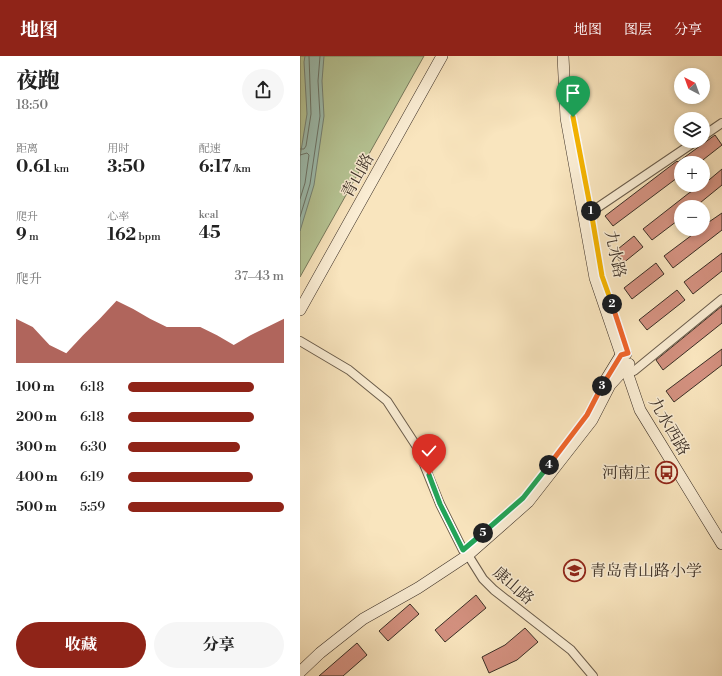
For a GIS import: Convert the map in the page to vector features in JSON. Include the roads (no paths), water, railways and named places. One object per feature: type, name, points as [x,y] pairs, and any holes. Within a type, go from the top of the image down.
[{"type":"main road","name":"青山路","points":[[300,295],[434,56]]},
{"type":"main road","name":"青山路","points":[[300,310],[442,56]]},
{"type":"main road","name":"九水西路","points":[[563,56],[566,118],[595,278],[628,361],[640,410],[722,544]]},
{"type":"main road","name":"九水路","points":[[570,56],[573,117],[602,276],[628,361],[646,406],[722,530]]},
{"type":"main road","points":[[300,672],[320,653],[363,620],[418,588],[465,553],[523,498],[587,415],[605,380],[628,361]]},
{"type":"main road","points":[[300,663],[315,648],[358,615],[465,553]]},
{"type":"street","points":[[710,131],[722,123]]},
{"type":"street","points":[[591,212],[686,148]]},
{"type":"street","points":[[628,361],[722,299]]},
{"type":"street","name":"康山路","points":[[300,341],[349,370],[387,401],[417,447],[440,504],[465,553],[483,579],[494,590],[571,650],[593,676]]},
{"type":"water","points":[[305,56],[324,56],[322,81],[324,116],[314,185],[300,231],[300,157],[307,114],[304,62]]},
{"type":"place","name":"河南庄","points":[[666,472]]},
{"type":"place","name":"青岛青山路小学","points":[[574,570]]}]
